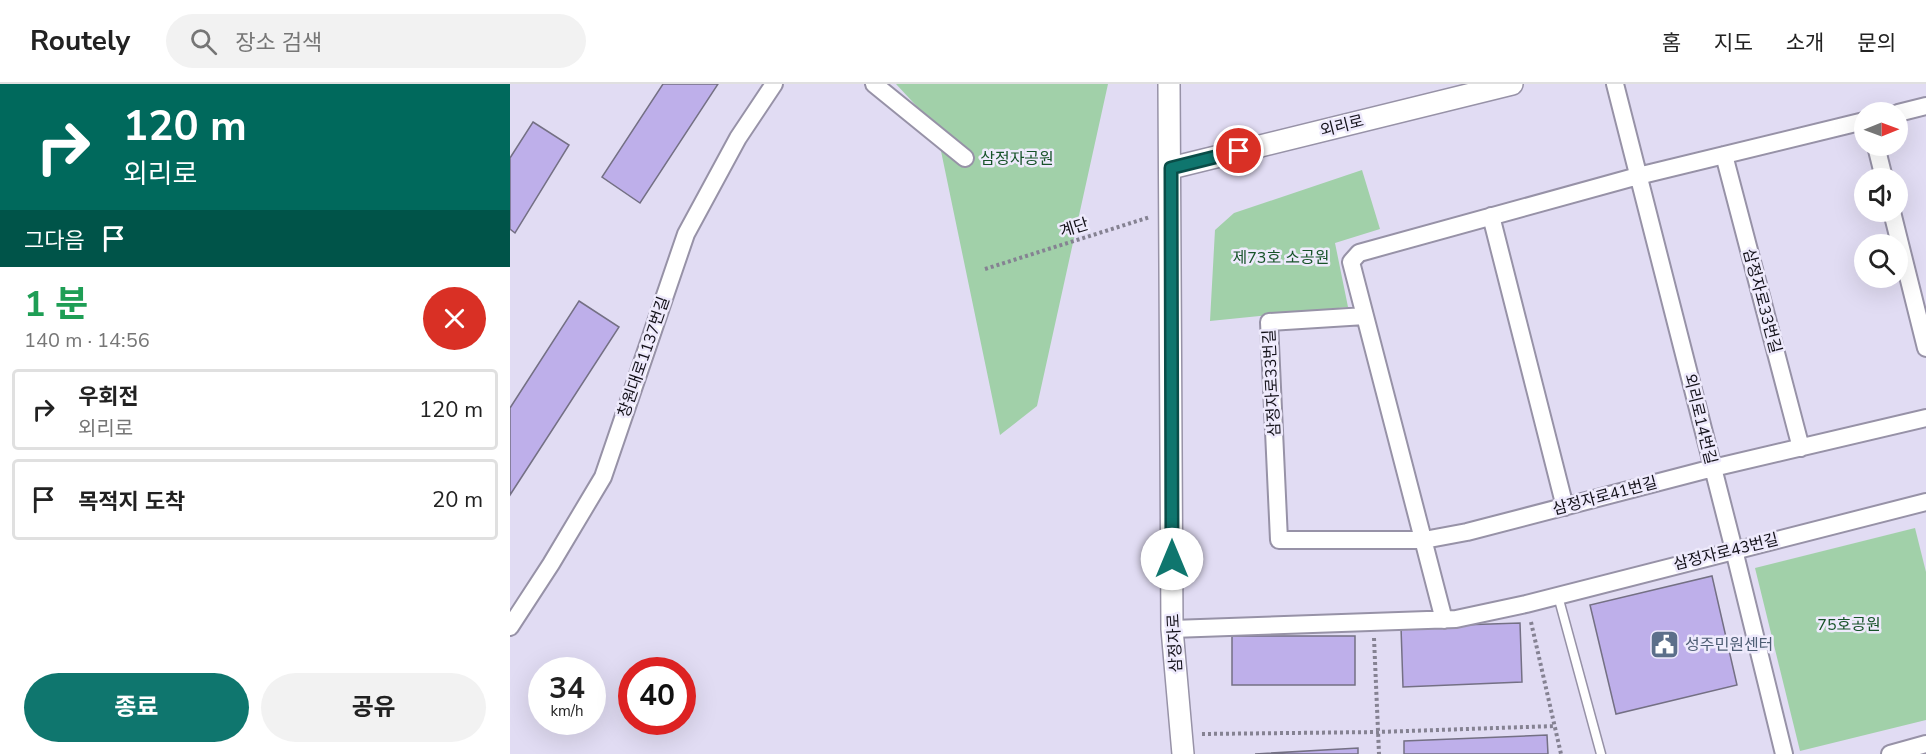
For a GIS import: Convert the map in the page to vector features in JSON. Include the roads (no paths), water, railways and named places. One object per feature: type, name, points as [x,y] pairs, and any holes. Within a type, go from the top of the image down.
[{"type":"street","name":"창원대로1137번길","points":[[510,627],[603,477],[686,234],[738,138],[774,84]]},
{"type":"street","points":[[874,84],[965,158]]},
{"type":"street","name":"삼정자로","points":[[1169,84],[1173,629],[1182,744]]},
{"type":"street","name":"외리로","points":[[1171,168],[1512,84]]},
{"type":"street","name":"외리로14번길","points":[[1615,84],[1784,754]]},
{"type":"street","points":[[1908,110],[1926,106]]},
{"type":"street","points":[[1444,620],[1351,262],[1359,253],[1491,216],[1638,176],[1854,123]]},
{"type":"street","name":"삼정자로33번길","points":[[1724,155],[1801,448]]},
{"type":"street","points":[[1491,216],[1565,507]]},
{"type":"street","points":[[1894,222],[1926,348]]},
{"type":"street","name":"삼정자로33번길","points":[[1280,540],[1269,322],[1365,316]]},
{"type":"street","name":"삼정자로41번길","points":[[1280,540],[1424,540],[1467,532],[1713,468],[1926,418]]},
{"type":"street","name":"삼정자로43번길","points":[[1173,629],[1456,619],[1526,604],[1926,502]]},
{"type":"street","points":[[1890,754],[1926,744]]},
{"type":"lane","points":[[1557,596],[1601,754]]},
{"type":"place","name":"성주민원센터","points":[[1664,645]]},
{"type":"park label","name":"삼정자공원","points":[[1017,159]]},
{"type":"park label","name":"제73호 소공원","points":[[1281,258]]},
{"type":"park label","name":"75호공원","points":[[1849,625]]}]
